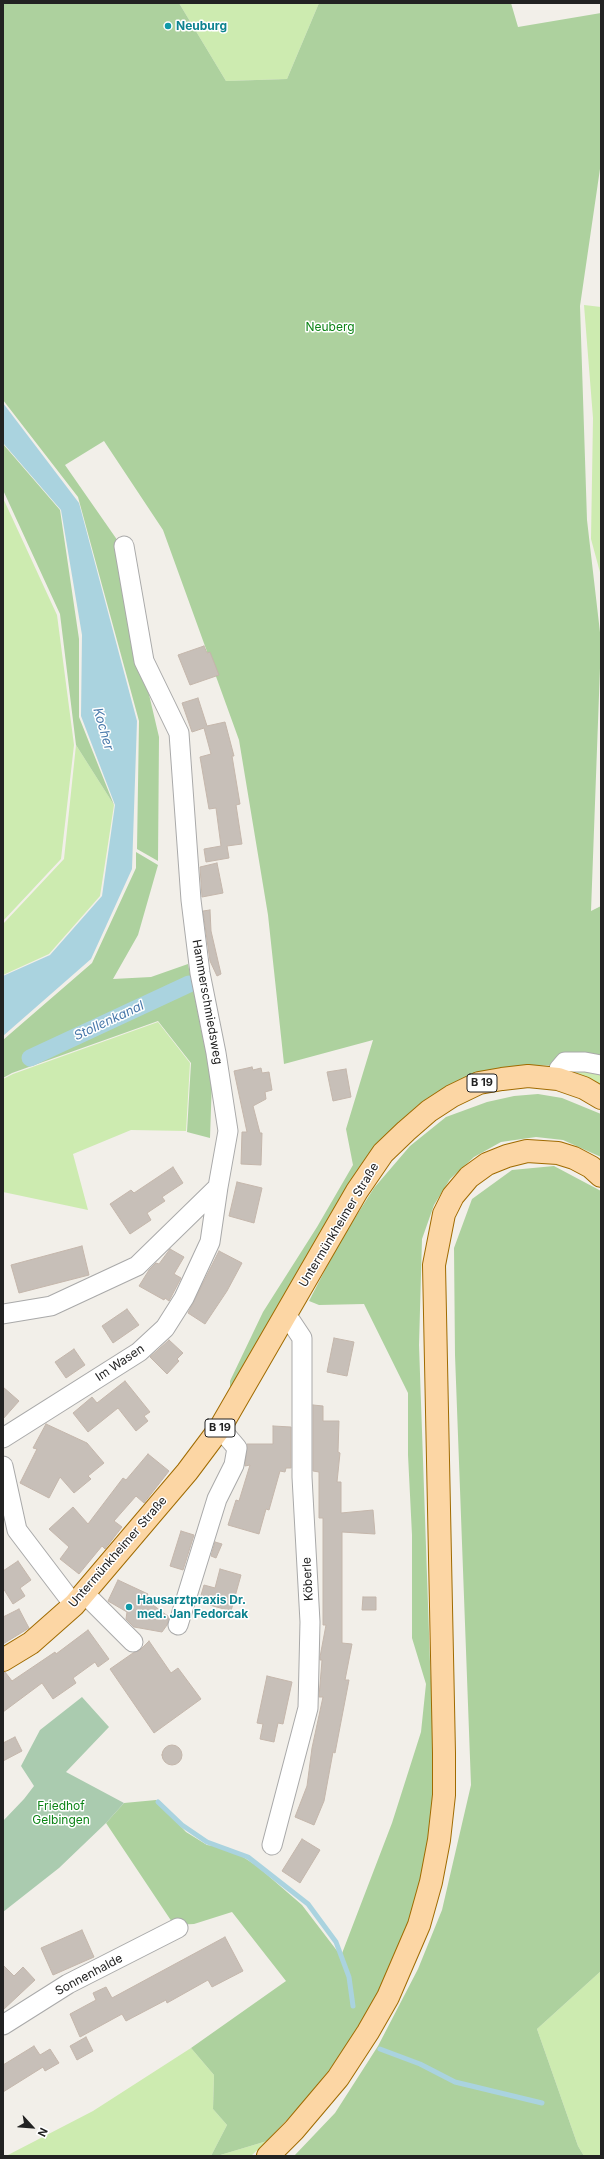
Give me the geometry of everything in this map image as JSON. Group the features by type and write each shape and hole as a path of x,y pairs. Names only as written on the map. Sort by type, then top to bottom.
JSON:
{"main road":[{"name":"Untermünkheimer Straße","path":"3,1660 31,1643 79,1599 187,1472 220,1428 357,1191 383,1153 418,1120 452,1096 479,1083 502,1078 528,1076 558,1079 584,1088 601,1098"},
{"path":"268,2156 321,2100 368,2032 405,1960 419,1925 433,1875 444,1795 434,1264 444,1214 453,1196 469,1177 487,1164 506,1156 527,1151 558,1153 580,1161 601,1176"}],"street":[{"name":"Hammerschmiedsweg","path":"124,546 144,661 179,733 192,900 200,973 216,1053 228,1131 218,1186"},
{"path":"558,1079 559,1069 565,1062 585,1062 601,1065"},
{"path":"3,1314 51,1306 138,1266 218,1186"},
{"name":"Im Wasen","path":"3,1438 139,1352 165,1328 184,1298 210,1242 218,1186"},
{"name":"Köberle","path":"272,1844 308,1708 310,1622 302,1477 302,1338 286,1314"},
{"path":"178,1625 217,1499 234,1465 237,1448 220,1428"},
{"path":"3,1466 17,1530 79,1599 133,1642"},
{"name":"Sonnenhalde","path":"3,2025 68,1984 178,1928"}],"green space":[{"name":"Neuberg","path":"3,3 179,3 226,81 287,79 319,3 511,3 518,27 601,13 601,162 580,306 587,520 601,641 591,911 601,906 601,1063 567,1066 523,1065 481,1074 445,1087 418,1105 396,1125 356,1174 230,1388 230,1381 263,1312 317,1227 353,1165 346,1129 373,1040 284,1064 268,915 239,740 163,530 104,441 65,465 120,544 136,639 159,737 158,861 137,849 139,721 78,497 3,400"},
{"path":"179,3 319,3 287,79 226,81"},
{"path":"584,305 601,307 601,576 591,539 593,418"},
{"path":"3,444 60,510 79,639 79,717 114,805 76,745 60,614 3,490"},
{"path":"3,498 57,615 74,745 61,859 3,921"},
{"path":"76,745 114,805 100,896 49,954 3,975 3,924 64,859"},
{"path":"136,852 158,865 138,935 113,979 151,977 188,964 212,1079 210,1138 187,1132 191,1063 158,1021 12,1073 3,1078 3,1040 92,963 136,868"},
{"path":"158,1022 190,1063 186,1131 131,1130 73,1154 88,1210 3,1192 3,1079 13,1074"},
{"path":"565,1071 588,1071 601,1075 601,1086"},
{"path":"538,1094 562,1098 601,1114 601,1157 563,1140 536,1137 501,1142 474,1157 450,1179 434,1205 422,1239 419,1345 430,1662 436,1779 431,1832 410,1923 382,1987 357,2029 330,2069 298,2108 267,2141 217,2156 211,2156 227,2125 213,2109 214,2075 191,2048 286,1981 232,1912 194,1924 174,1925 106,1823 124,1803 156,1800 186,1832 207,1845 229,1848 257,1866 302,1905 341,1956 392,1823 421,1732 426,1684 412,1638 412,1535 408,1455 408,1393 364,1304 319,1305 309,1301 339,1243 374,1188 410,1146 446,1117 487,1102 514,1096"},
{"path":"554,1166 601,1191 601,1971 537,2029 578,2146 584,2156 294,2156 335,2113 378,2046 418,1969 442,1910 471,1785 455,1355 454,1248 472,1199 512,1170"},
{"name":"Friedhof Gelbingen","path":"82,1697 109,1727 66,1772 124,1803 106,1823 59,1868 3,1912 3,1821 34,1786 21,1766 40,1730"},
{"path":"601,1971 601,2156 584,2156 578,2146 537,2029"},
{"path":"191,2048 214,2075 213,2109 227,2125 211,2156 6,2156 93,2111"},
{"path":"267,2141 251,2156 217,2156"}],"water":[{"name":"Kocher","path":"3,403 79,503 137,721 132,869 91,959 3,1036 3,976 50,955 102,896 115,805 81,716 82,635 61,510 3,443"}],"building":[{"path":"204,646 207,653 210,652 219,675 190,685 178,655"},
{"path":"198,698 207,726 225,722 234,756 232,756 240,804 236,805 242,844 227,846 229,858 206,862 204,849 221,846 216,808 209,809 200,757 211,754 204,728 192,732 182,703"},
{"path":"217,863 223,893 202,897 200,867"},
{"path":"210,910 211,931 221,974 217,976 210,961 203,911"},
{"path":"252,1067 253,1070 261,1068 262,1073 269,1072 272,1090 265,1092 266,1099 253,1106 260,1133 262,1133 261,1165 241,1164 242,1132 247,1132 234,1071"},
{"path":"346,1069 351,1097 333,1101 327,1072"},
{"path":"173,1167 183,1183 162,1197 165,1201 147,1213 151,1220 130,1234 110,1204 131,1190 134,1193"},
{"path":"237,1182 262,1188 254,1223 229,1216"},
{"path":"82,1246 89,1275 19,1293 11,1265"},
{"path":"170,1249 184,1257 174,1274 181,1278 169,1301 165,1298 164,1300 139,1286 149,1270 156,1263 159,1264"},
{"path":"219,1251 242,1263 227,1291 205,1324 188,1313"},
{"path":"127,1309 139,1325 113,1343 102,1326"},
{"path":"334,1338 354,1342 347,1376 327,1372"},
{"path":"169,1340 183,1353 177,1359 179,1361 167,1374 150,1357"},
{"path":"74,1349 85,1365 66,1378 55,1362"},
{"path":"125,1381 150,1412 144,1416 148,1421 136,1431 118,1408 88,1432 73,1413 92,1397 97,1403"},
{"path":"3,1387 19,1401 3,1419"},
{"path":"313,1405 323,1406 323,1421 339,1421 338,1452 340,1453 337,1482 341,1482 341,1513 373,1510 375,1534 342,1532 342,1643 352,1644 345,1680 349,1680 324,1801 314,1825 295,1817 307,1786 312,1748 323,1697 319,1697 322,1660 320,1660 320,1657 326,1625 323,1625 323,1518 319,1518 319,1472 313,1471"},
{"path":"46,1424 87,1443 104,1463 88,1476 91,1479 74,1493 60,1477 49,1498 20,1483 37,1449 33,1448"},
{"path":"273,1426 291,1427 291,1468 286,1468 285,1472 280,1471 269,1510 266,1509 259,1534 228,1525 236,1500 239,1501 250,1465 245,1466 247,1444 273,1444"},
{"path":"148,1454 169,1471 144,1503 136,1496 114,1521 122,1527 105,1549 102,1546 79,1574 60,1559 69,1547 49,1529 73,1507 88,1524 123,1478 126,1480"},
{"path":"181,1531 194,1535 183,1570 170,1566"},
{"path":"215,1542 222,1544 216,1558 211,1556"},
{"path":"18,1561 31,1580 20,1588 25,1596 13,1604 3,1588 3,1571"},
{"path":"220,1569 241,1575 231,1611 199,1602 204,1585 215,1588"},
{"path":"118,1580 148,1594 145,1599 169,1617 167,1625 162,1632 134,1627 126,1619 127,1612 108,1601"},
{"path":"363,1597 376,1597 376,1610 362,1610"},
{"path":"19,1609 29,1628 3,1644 3,1617"},
{"path":"88,1630 109,1659 98,1667 95,1662 73,1678 76,1683 53,1699 42,1683 3,1712 3,1672 5,1672 12,1681 55,1652 56,1654"},
{"path":"149,1641 171,1673 178,1668 201,1699 154,1733 110,1669 133,1653 140,1650"},
{"path":"267,1676 292,1682 283,1724 278,1723 274,1742 260,1739 263,1724 257,1723"},
{"path":"15,1737 22,1751 3,1761 3,1743"},
{"path":"172,1745 179,1748 182,1755 179,1762 172,1765 165,1762 162,1755 165,1748"},
{"path":"302,1839 320,1850 300,1883 282,1871"},
{"path":"82,1930 94,1957 53,1975 41,1948"},
{"path":"225,1937 243,1971 212,1987 208,1980 167,2003 166,2000 126,2021 122,2014 80,2037 70,2014 96,2000 93,1993 106,1987 112,1998"},
{"path":"3,1965 14,1976 23,1967 35,1980 3,2010"},
{"path":"86,2037 93,2051 77,2060 70,2046"},
{"path":"34,2046 40,2055 50,2049 59,2063 45,2071 43,2067 3,2092 3,2065"}],"waterway":[{"name":"Stollenkanal","path":"30,1058 189,984"},
{"path":"158,1802 182,1825 207,1842 248,1857 308,1904 336,1942 349,1977 353,2006"},
{"path":"380,2049 420,2064 455,2082 542,2103"}],"place":[{"name":"Neuburg","path":"168,26"},
{"name":"Hausarztpraxis Dr. med. Jan Fedorcak","path":"129,1607"}]}
